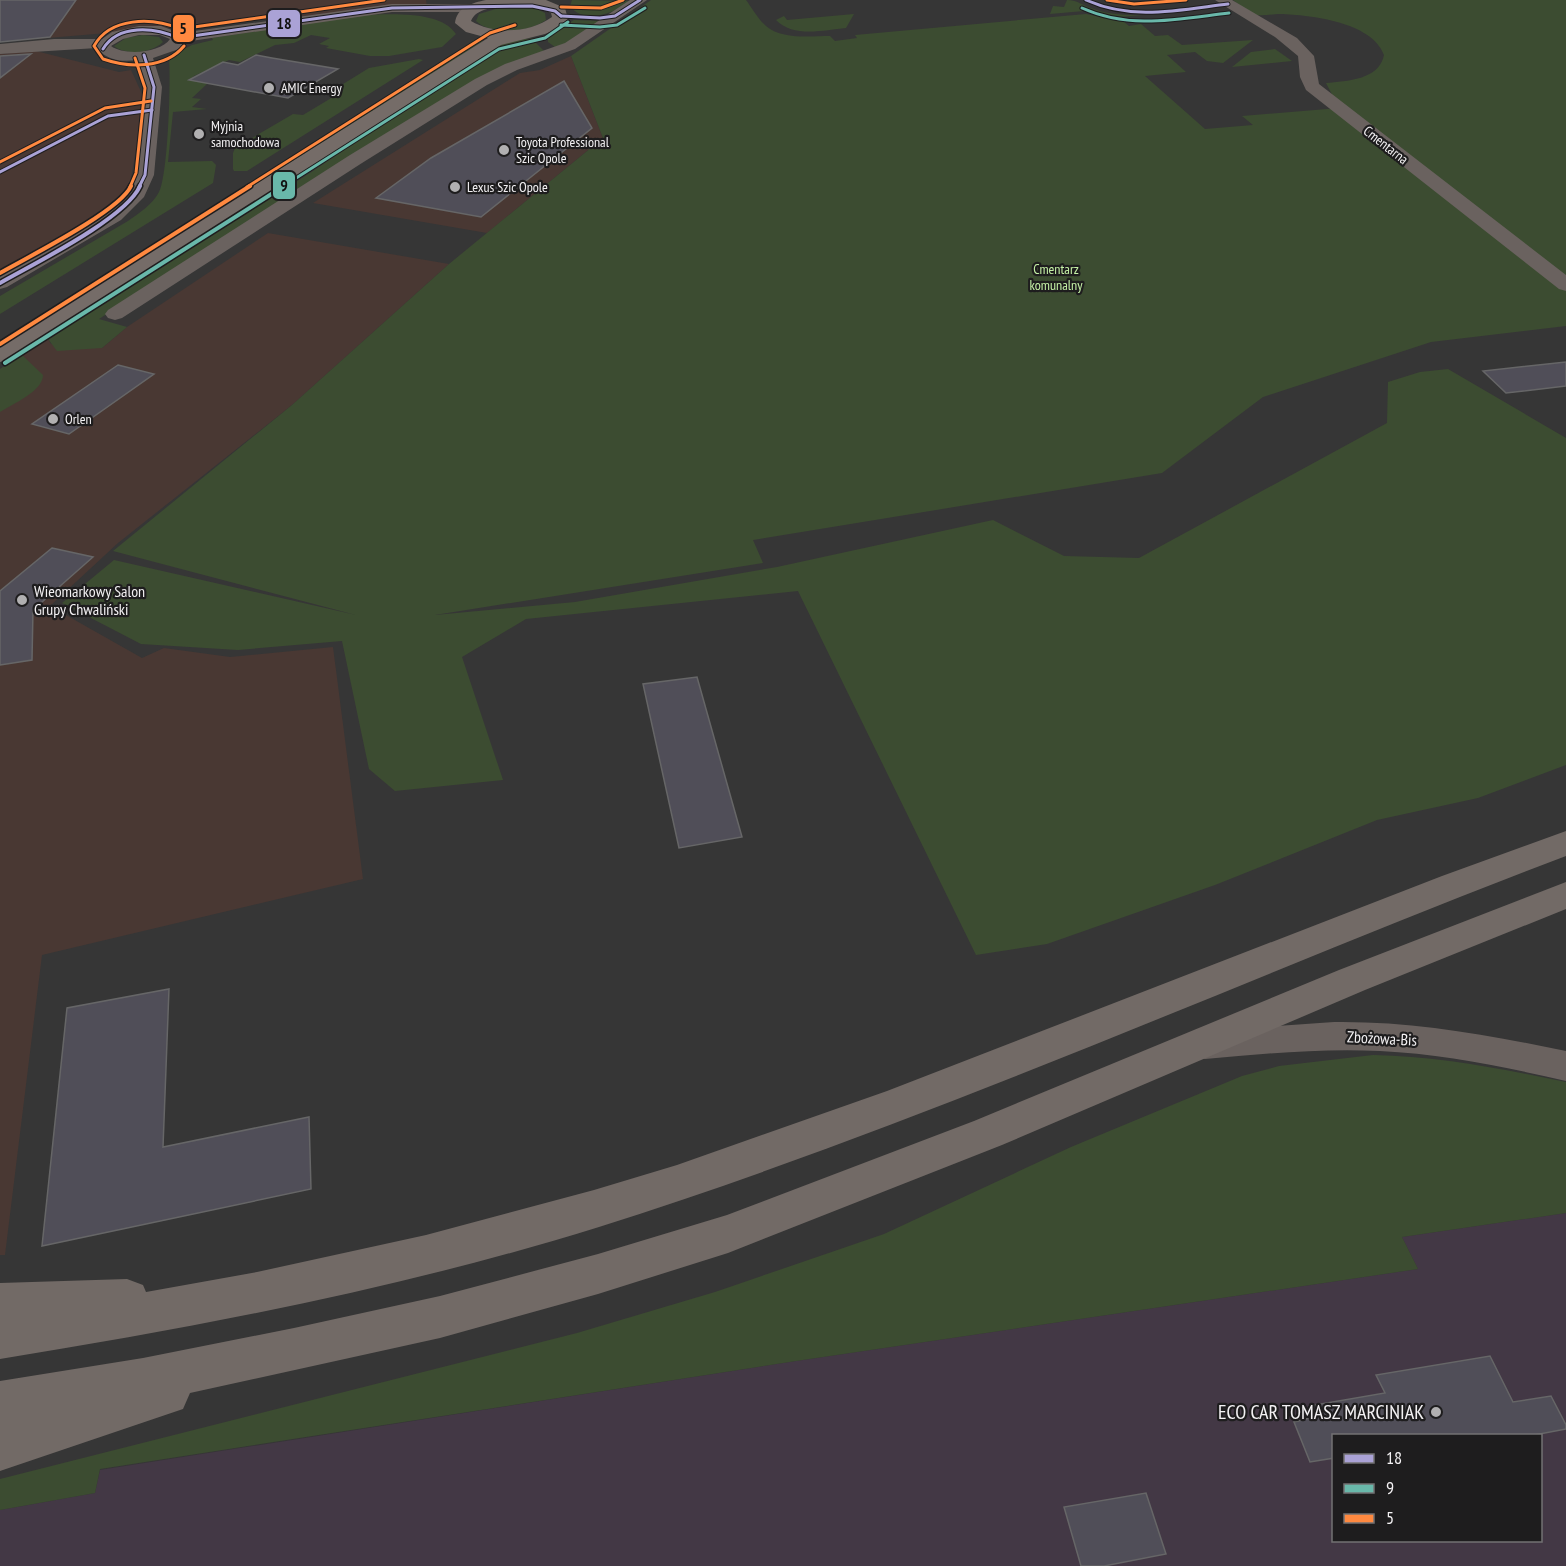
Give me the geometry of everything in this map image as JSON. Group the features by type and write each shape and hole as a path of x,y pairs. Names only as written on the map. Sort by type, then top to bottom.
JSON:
{"main road":[{"path":"0,329 469,39 466,14 477,8 497,3 521,1 560,8 557,22 542,30 495,41 0,355"},
{"path":"468,26 499,34 518,34"},
{"path":"0,1337 234,1296 489,1239 593,1210 763,1155 968,1079 1316,938 1566,843"},
{"path":"0,1404 143,1380 294,1350 440,1317 598,1274 728,1234 938,1153 1395,962 1566,895"},
{"path":"0,1304 234,1296"},
{"path":"0,1447 294,1350"}],"street":[{"path":"115,314 356,159 499,72 537,64 550,57 552,53 570,46 640,0"},
{"name":"Cmentarna","path":"1222,0 1270,27 1300,49 1307,59 1306,77 1312,87 1566,285"},
{"path":"0,49 54,44 105,43 116,36 140,31 168,32 178,38 375,10 477,8"},
{"path":"560,8 600,18 615,16"},
{"path":"375,10 434,13 468,26"},
{"path":"542,30 543,43 552,53"},
{"path":"105,43 103,49 112,54 144,55 174,46 178,38"},
{"path":"0,283 114,216 135,197 145,175 154,87 144,55"},
{"name":"Zbożowa-Bis","path":"1196,1046 1283,1037 1364,1036 1415,1039 1516,1055 1566,1066"}],"shaded area":[{"path":"0,0 426,0 427,6 0,42"},
{"path":"36,51 119,72 131,70 143,96 135,155 130,184 118,204 0,275 0,54"},
{"path":"571,56 603,138 487,233 313,203 520,73 540,70"},
{"path":"268,233 449,264 292,405 118,543 50,606 142,658 164,648 230,657 333,647 363,879 42,955 5,1255 0,1255 0,369 48,339 51,344 102,348 127,327"},
{"path":"1566,1213 1566,1566 0,1566 0,1510 95,1493 100,1470 796,1361 1418,1269 1402,1237"}],"green space":[{"path":"572,0 631,1 609,13 592,16 576,12 570,6"},
{"name":"Cmentarz komunalny","path":"651,0 746,0 760,20 773,30 797,36 830,36 835,41 857,38 855,35 1086,14 1123,21 1129,26 1141,24 1155,36 1168,35 1182,45 1253,40 1223,63 1207,61 1195,52 1167,55 1186,72 1145,76 1205,129 1253,125 1242,116 1339,108 1326,83 1361,78 1376,70 1384,55 1367,35 1339,22 1308,16 1255,15 1233,0 1566,0 1566,326 1431,342 1263,397 1162,473 753,540 763,563 435,615 575,602 777,567 993,520 1064,556 1139,558 1387,423 1388,382 1420,372 1448,369 1566,438 1566,765 1478,798 1377,820 1215,885 1047,944 976,955 798,591 526,619 462,657 503,780 395,791 369,769 342,641 238,650 141,644 62,603 114,560 356,615 113,551 292,405 449,264 603,138 571,56"},
{"path":"1067,0 1106,12 1143,15 1119,17 1084,11 1050,14 1053,6 1064,7"},
{"path":"506,6 535,8 545,13 546,20 521,30 511,31 491,29 476,21 479,14"},
{"path":"400,14 427,17 449,26 456,34 442,47 389,56 370,56 326,48 329,46 319,44 330,38 311,35 294,43 275,45 240,62 229,60 194,76 190,80 208,83 192,98 201,99 192,107 207,109 173,112 168,162 212,161 216,165 213,183 0,314 0,296 128,221 156,197 162,182 167,148 169,57 192,45 213,40 212,38 363,15"},
{"path":"854,14 846,28 809,32 791,29 776,20 784,16 787,20"},
{"path":"574,20 601,21 567,43 555,47 548,42 548,36"},
{"path":"143,35 159,37 163,42 152,49 139,52 125,51 114,46 126,38"},
{"path":"535,38 536,43 544,51 321,174 99,319 127,327 102,348 57,351 48,339 313,171 497,46 515,40"},
{"path":"474,40 483,41 394,101 0,348 0,344 225,199 382,102"},
{"path":"1275,49 1292,61 1232,67 1251,52"},
{"path":"423,60 247,171 234,171 235,148 293,114 303,115 343,91 335,89 369,68"},
{"path":"22,355 43,375 42,381 33,392 0,412 0,369"},
{"path":"1373,1055 1446,1061 1566,1082 1566,1213 1402,1237 1418,1269 796,1361 100,1469 95,1493 0,1510 0,1479 577,1333 715,1292 884,1234 1071,1147 1242,1076 1279,1066"}],"building":[{"path":"0,0 76,0 50,37 0,42"},
{"path":"31,54 0,78 0,56"},
{"path":"256,55 338,69 288,98 189,80 223,62 238,65"},
{"path":"564,81 592,128 481,217 376,198 431,158"},
{"path":"1566,362 1566,386 1506,393 1483,371"},
{"path":"118,365 154,374 69,434 32,424"},
{"name":"Wieomarkowy Salon Grupy Chwaliński","path":"52,548 93,557 33,610 32,660 0,665 0,591"},
{"path":"697,677 742,837 679,848 643,684"},
{"path":"169,989 163,1147 309,1117 311,1189 42,1246 67,1008"},
{"name":"ECO CAR TOMASZ MARCINIAK","path":"1490,1356 1513,1402 1551,1396 1566,1429 1540,1434 1332,1434 1332,1458 1310,1462 1294,1422 1314,1417 1309,1406 1385,1393 1376,1375"},
{"path":"1146,1493 1166,1554 1104,1566 1081,1566 1064,1507"}],"transit line":[{"name":"5","path":"184,46 169,59 134,65 103,59 94,46 99,37 108,30 132,22 159,22 180,29 384,0"},
{"name":"5","path":"561,7 601,8 623,0"},
{"name":"18","path":"561,16 600,18 615,16 640,0"},
{"name":"18","path":"1086,0 1102,7 1137,13 1156,13 1228,4"},
{"name":"5","path":"1107,0 1134,4 1186,0"},
{"name":"18","path":"103,49 108,41 116,36 137,30 160,32 178,38 392,8 532,6 555,11 561,16"},
{"name":"9","path":"561,25 600,27 617,25 645,8"},
{"name":"9","path":"1082,8 1099,16 1135,22 1154,22 1229,13"},
{"name":"9","path":"5,363 499,49 545,38 568,22"},
{"name":"5","path":"0,344 490,33 515,25"},
{"name":"18","path":"0,283 114,216 135,197 145,175 154,87 144,55"},
{"name":"5","path":"0,273 109,209 128,192 136,173 145,88 135,58"},
{"name":"5","path":"0,162 105,108 151,101"},
{"name":"18","path":"0,172 108,116 152,110"}],"place":[{"name":"AMIC Energy","path":"269,88"},
{"name":"Myjnia samochodowa","path":"199,134"},
{"name":"Toyota Professional Szic Opole","path":"504,150"},
{"name":"Lexus Szic Opole","path":"455,187"},
{"name":"Orlen","path":"53,419"},
{"name":"Wieomarkowy Salon Grupy Chwaliński","path":"22,600"},
{"name":"ECO CAR TOMASZ MARCINIAK","path":"1436,1412"}]}
